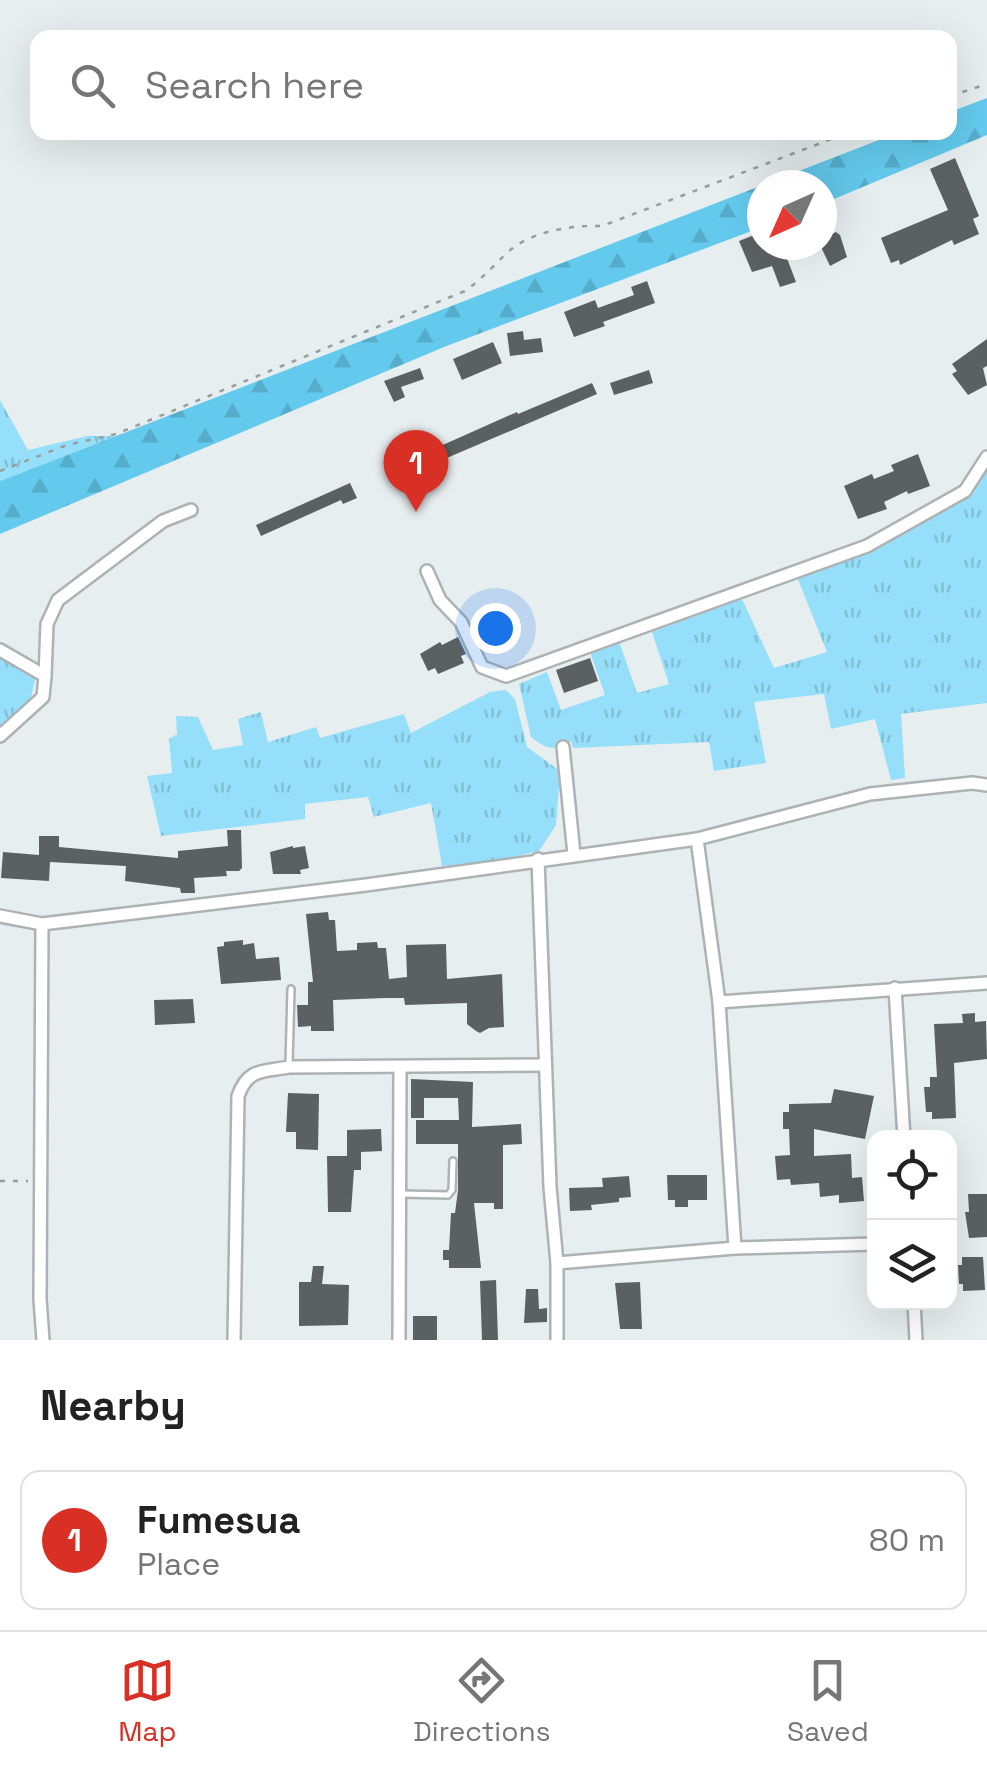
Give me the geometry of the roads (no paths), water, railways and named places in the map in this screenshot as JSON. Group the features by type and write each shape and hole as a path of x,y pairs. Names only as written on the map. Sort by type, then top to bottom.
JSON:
{"street":[{"path":"427,571 440,600 461,622 482,667 506,676 867,546 965,491 987,457"},
{"path":"0,736 43,697 47,624 58,600 164,521 191,510"},
{"path":"0,650 45,676"},
{"path":"563,747 574,854"},
{"path":"0,916 42,924 366,885 697,839 870,794 972,782 987,785"},
{"path":"697,839 719,1002 735,1248"},
{"path":"538,859 550,1187 558,1263 557,1340"},
{"path":"42,924 43,1340"},
{"path":"719,1002 987,983"},
{"path":"895,988 904,1130"},
{"path":"234,1340 238,1096 244,1080 255,1073 289,1067 544,1065"},
{"path":"398,1340 400,1068"},
{"path":"558,1263 735,1248 867,1244"},
{"path":"914,1310 916,1340"}],"lane":[{"path":"289,1067 291,990"},
{"path":"398,1194 448,1195 452,1190 453,1161"}],"place":[{"name":"Fumesua","path":"416,512"}]}
